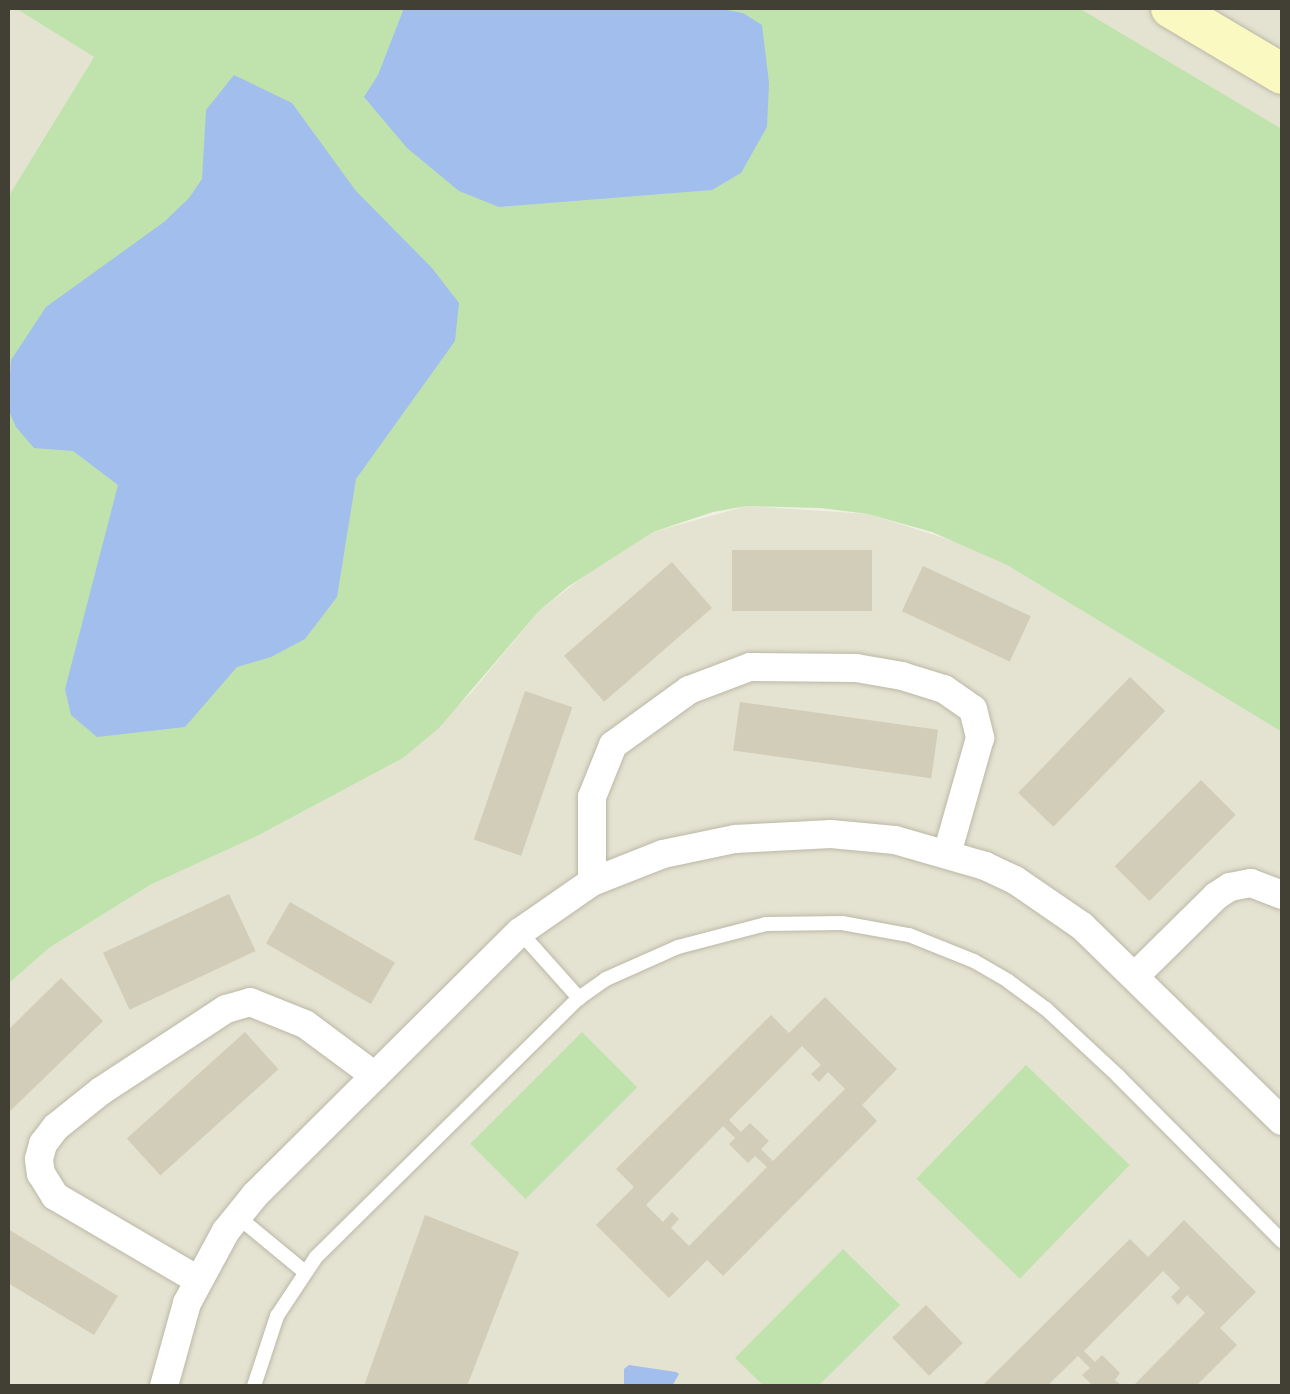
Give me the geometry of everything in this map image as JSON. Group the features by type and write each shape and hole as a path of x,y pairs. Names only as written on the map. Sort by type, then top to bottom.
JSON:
{"street":[{"path":"1171,8 1282,74"},
{"path":"592,882 592,797 613,745 689,690 750,668 856,668 944,689 972,709 980,738 947,854"},
{"path":"164,1386 173,1345 198,1280 236,1216 520,932 592,882 663,854 735,839 862,836 947,854 1015,880 1051,902 1134,976 1282,1121"},
{"path":"1134,976 1230,888 1252,884 1282,894"},
{"path":"198,1280 55,1196 41,1174 39,1159 43,1144 56,1127 101,1091 226,1008 250,1002 305,1024 375,1076"}],"lane":[{"path":"254,1386 277,1316 305,1272 579,998 606,979 678,947 766,924 842,923 942,946 997,974 1046,1008 1282,1240"},
{"path":"520,932 579,998"},
{"path":"236,1216 305,1272"}],"shaded area":[{"path":"8,8 15,8 94,57 8,197"},
{"path":"1079,8 1282,8 1282,129"},
{"path":"747,506 868,514 966,545 1007,565 1282,732 1282,1386 8,1386 8,984 49,948 150,885 259,835 403,758 471,693 539,611 600,564 653,532"}],"green space":[{"path":"15,8 1079,8 1282,129 1282,732 1007,565 932,532 868,514 821,508 747,506 713,512 653,532 569,586 539,611 439,728 403,758 259,835 150,885 49,948 8,984 8,197 94,57"},
{"path":"582,1032 637,1087 525,1199 470,1144"},
{"path":"1026,1065 1130,1165 1020,1279 916,1179"},
{"path":"843,1249 900,1305 818,1386 764,1386 735,1358"}],"water":[{"path":"404,8 716,8 743,13 762,25 769,83 767,127 741,173 712,190 499,207 459,191 407,148 364,97 378,75"},
{"path":"234,75 292,103 356,191 432,268 459,303 455,341 356,479 337,597 305,639 271,657 237,667 185,727 97,737 71,715 65,689 118,485 73,451 34,448 16,427 8,409 11,360 46,307 164,222 189,198 202,179 206,110"},
{"path":"629,1365 679,1374 672,1386 624,1386 624,1369"}],"building":[{"path":"732,550 872,550 872,611 732,611"},
{"path":"672,562 712,608 604,702 564,656"},
{"path":"923,566 1031,616 1010,662 902,611"},
{"path":"1130,677 1165,711 1053,827 1018,793"},
{"path":"525,691 572,707 521,856 474,839"},
{"path":"740,702 938,730 931,778 733,751"},
{"path":"1201,780 1236,815 1149,901 1115,866"},
{"path":"229,894 256,951 130,1010 103,953"},
{"path":"290,902 395,962 371,1004 266,944"},
{"path":"61,978 103,1021 8,1113 8,1030"},
{"path":"825,997 897,1069 862,1105 877,1121 723,1276 707,1260 669,1298 596,1225 634,1187 616,1169 771,1015 789,1033","holes":["802,1046 821,1065 811,1074 819,1082 828,1072 845,1089 773,1161 761,1149 769,1141 750,1123 741,1132 729,1120","723,1126 735,1138 729,1144 748,1163 755,1156 767,1167 689,1246 671,1228 679,1219 672,1212 663,1222 646,1205"]},
{"path":"245,1032 278,1069 160,1176 127,1138"},
{"path":"425,1215 519,1252 467,1386 364,1386"},
{"path":"1184,1220 1256,1292 1220,1328 1237,1345 1196,1386 1133,1386 1205,1313 1187,1295 1178,1305 1171,1297 1180,1288 1163,1271 1084,1351 1095,1362 1102,1355 1120,1373 1115,1380 1122,1386 1093,1386 1082,1375 1090,1368 1078,1356 1047,1386 982,1386 1130,1239 1148,1257"},
{"path":"8,1229 118,1296 94,1335 8,1283"},
{"path":"926,1305 963,1343 929,1376 892,1338"}]}
